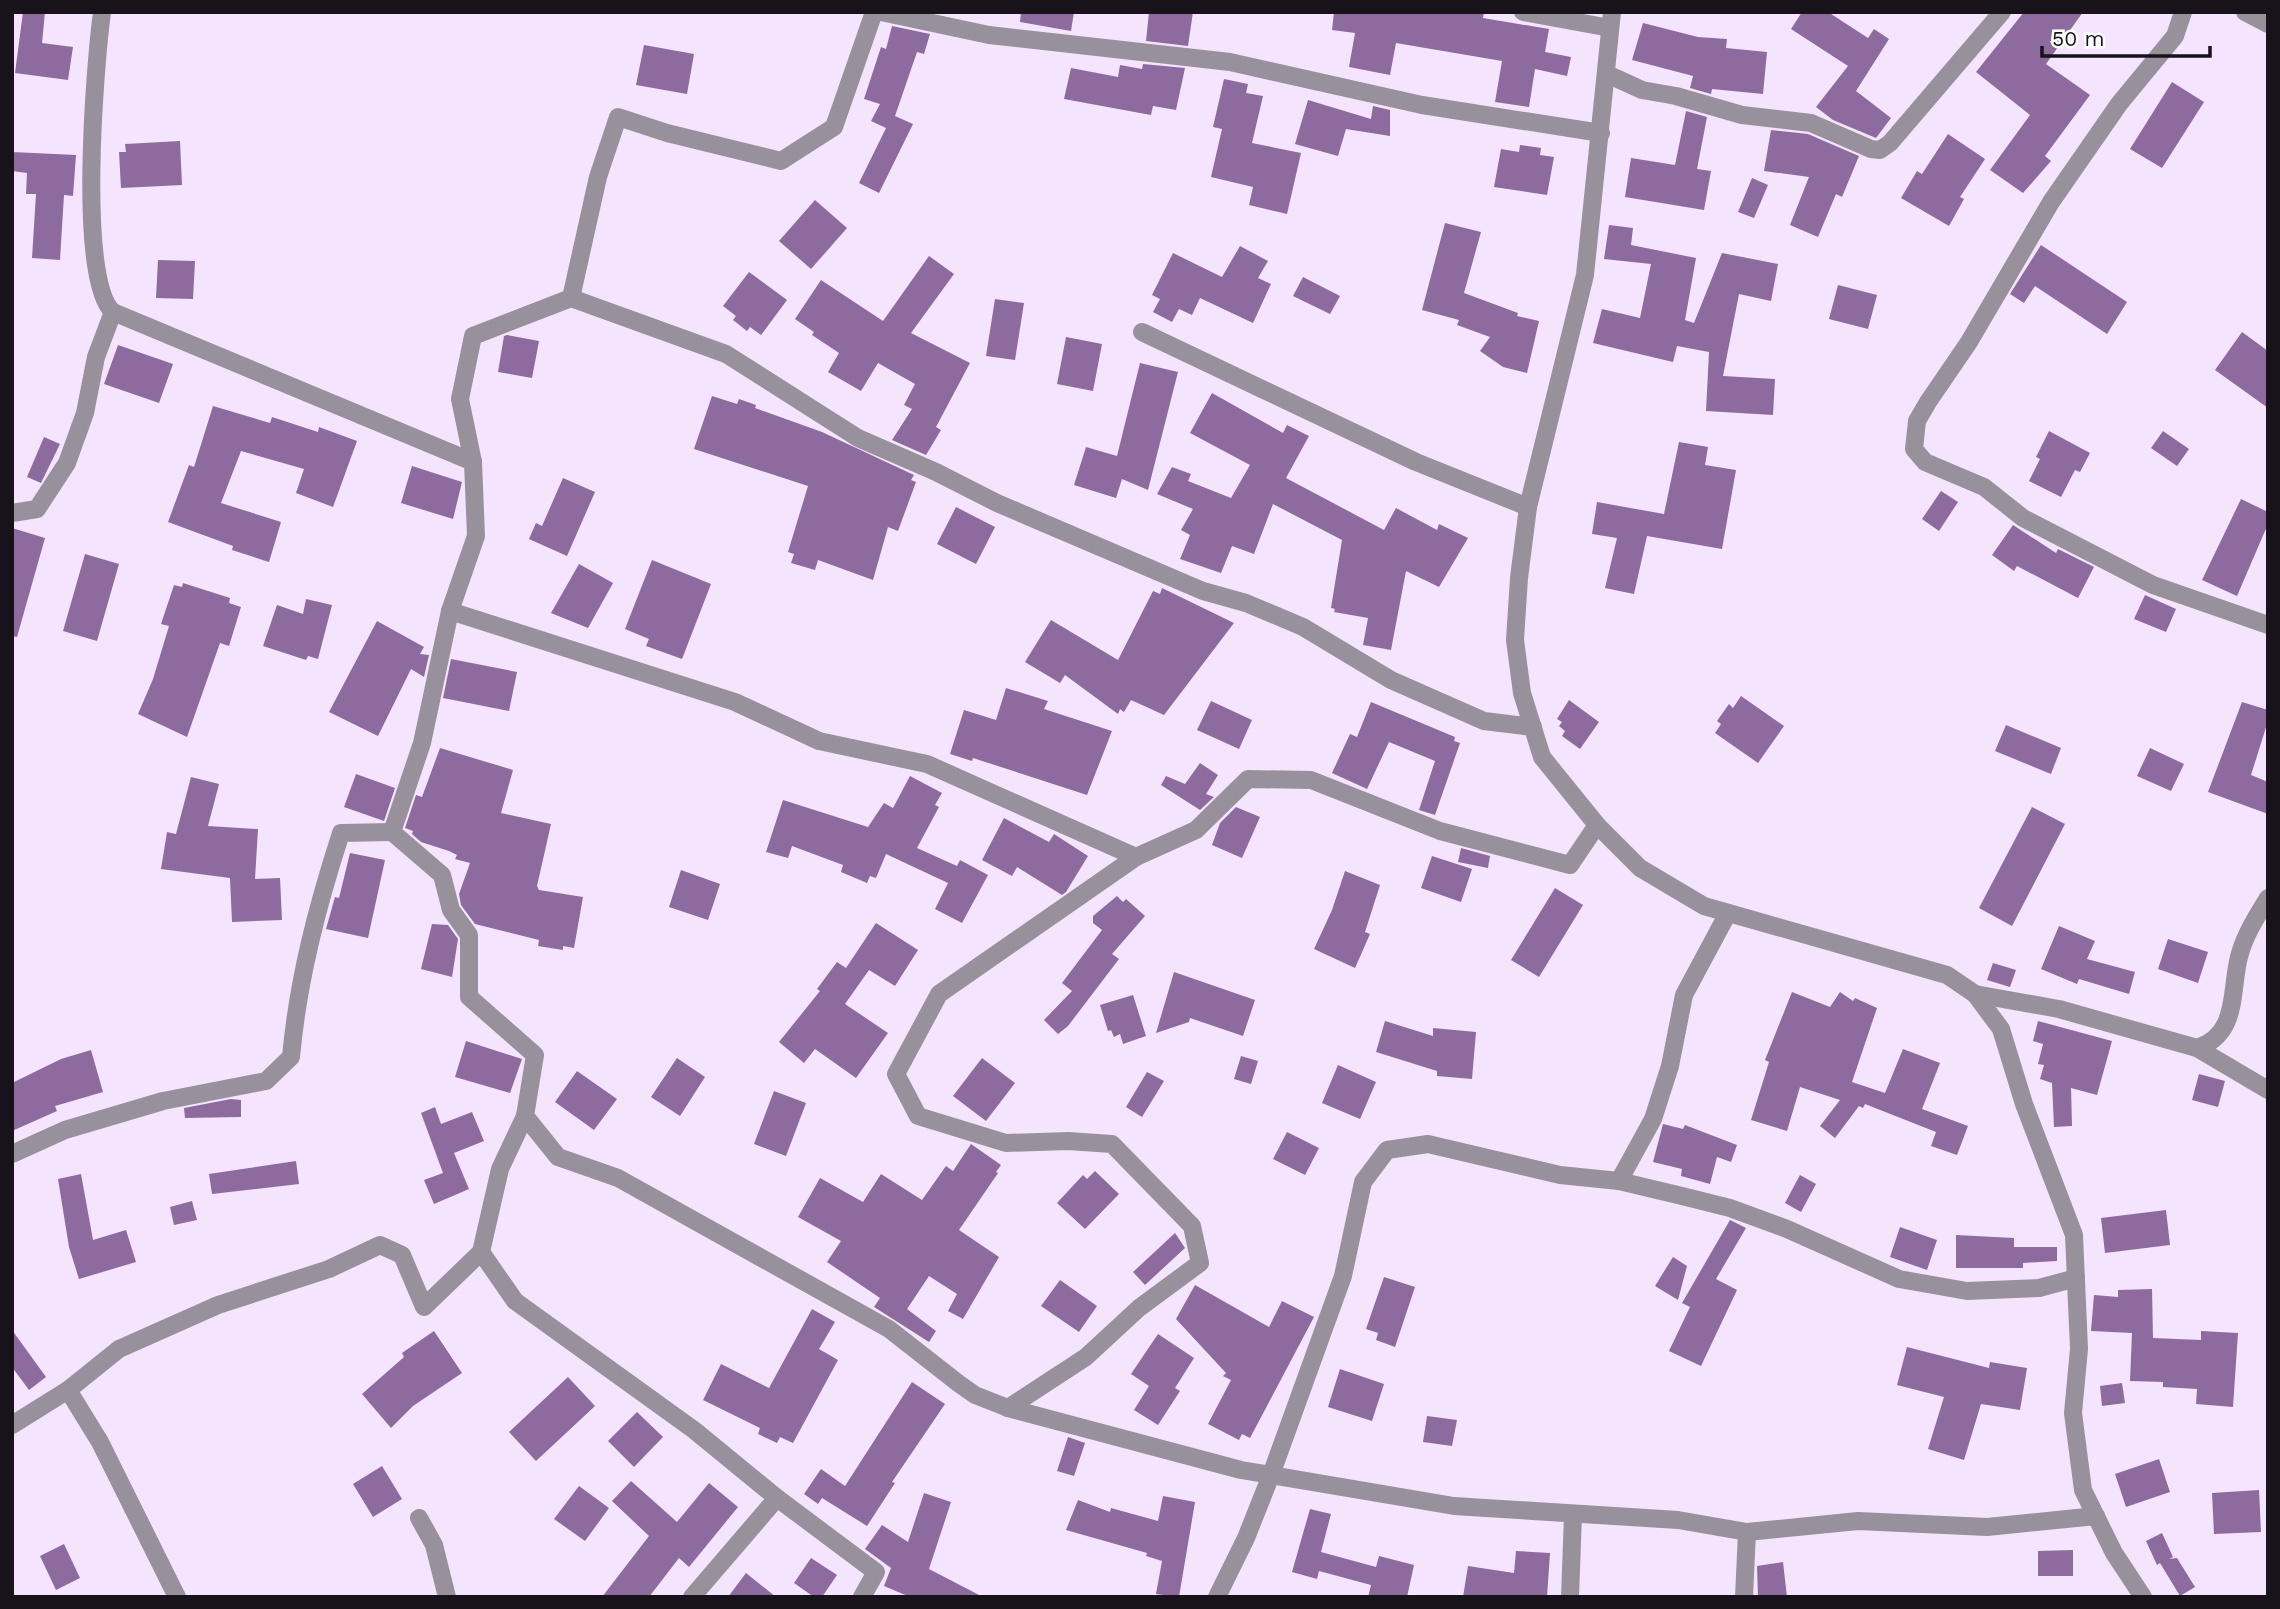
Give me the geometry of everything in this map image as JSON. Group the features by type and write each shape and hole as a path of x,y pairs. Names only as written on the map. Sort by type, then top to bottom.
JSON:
{"street":[{"path":"102,12 96,57 92,244 101,298 113,312 473,462"},
{"path":"571,298 598,177 618,117 667,134 781,161 834,127 874,12"},
{"path":"881,12 989,35 1230,62 1422,105 1601,133"},
{"path":"1523,12 1611,20 1585,275 1528,507 1515,640 1522,694 1542,757 1597,825 1640,868 1704,906 1947,975 1975,994 2001,1029 2024,1104 2074,1235 2079,1349 2073,1413 2083,1490 2114,1553 2143,1597"},
{"path":"1607,74 1642,90 1676,96 1742,115 1811,123 1871,149 1880,150 1890,142 2002,12"},
{"path":"2183,12 2175,36 2119,104 2051,202 1969,342 1917,421 1914,449 1925,462 1984,487 2023,518 2153,584 2268,625"},
{"path":"2249,14 2268,24"},
{"path":"392,832 422,743 450,611 476,536 473,462 460,399 473,336 571,298 726,354 858,438 936,472 997,503 1203,590 1246,603 1303,627 1391,680 1483,721 1533,727"},
{"path":"12,513 37,509 67,463 85,413 96,357 113,312"},
{"path":"1142,332 1416,462 1528,507"},
{"path":"450,611 735,702 819,741 927,764 1136,857"},
{"path":"1008,1408 1086,1357 1139,1308 1200,1263 1192,1226 1112,1144 1068,1140 1006,1143 918,1116 897,1074 939,994 1136,857 1196,830 1248,779 1311,780 1440,831 1570,864 1597,825"},
{"path":"12,1154 65,1130 163,1101 266,1081 291,1057 296,1007 317,906 341,833 392,832 442,875 452,910 469,935 469,997 535,1055 525,1116 500,1169 481,1252 424,1307 402,1255 380,1245 329,1269 218,1305 119,1349 68,1390 12,1425"},
{"path":"2197,1048 2222,1033 2230,1020 2239,955 2268,898"},
{"path":"1619,1181 1653,1119 1670,1066 1684,995 1728,913"},
{"path":"1975,994 2059,1009 2197,1048 2268,1090"},
{"path":"525,1116 558,1157 618,1178 889,1329 975,1395 1008,1408 1241,1470 1454,1506 1678,1520 1746,1532 1858,1521 1987,1527 2096,1516"},
{"path":"1217,1597 1246,1538 1271,1475 1343,1276 1363,1182 1387,1150 1428,1144 1560,1174 1619,1181 1730,1208 1787,1229 1899,1279 1967,1291 2039,1288 2076,1278"},
{"path":"481,1252 515,1301 694,1430 777,1498 876,1572 862,1597"},
{"path":"68,1390 100,1442 177,1597"},
{"path":"692,1597 777,1498"},
{"path":"1570,1597 1573,1515"},
{"path":"419,1518 434,1545 447,1597"},
{"path":"1744,1597 1746,1532"}],"building":[{"path":"23,12 45,12 42,43 73,47 68,80 15,73"},
{"path":"1021,12 1074,12 1071,31 1020,22"},
{"path":"1149,12 1193,12 1188,46 1146,41"},
{"path":"1334,12 1484,12 1483,18 1549,29 1545,52 1571,57 1567,76 1535,69 1529,107 1495,102 1502,61 1396,43 1390,75 1349,67 1355,33 1332,30"},
{"path":"1802,12 1828,12 1868,38 1874,29 1889,39 1856,91 1891,118 1876,138 1833,120 1816,107 1848,66 1791,29"},
{"path":"2024,12 2083,12 2046,64 2090,95 2045,156 2051,161 2023,193 1990,170 2030,115 1976,72"},
{"path":"1643,23 1698,37 1727,39 1726,48 1767,52 1763,94 1712,89 1711,94 1690,88 1693,76 1632,60"},
{"path":"892,26 930,34 924,54 917,52 895,116 913,124 879,193 859,183 886,128 871,121 880,104 864,99 881,47 886,49"},
{"path":"644,45 694,54 687,94 636,85"},
{"path":"1143,64 1185,68 1176,110 1153,106 1151,115 1064,99 1071,68 1118,77 1120,65 1142,69"},
{"path":"1224,79 1248,84 1246,93 1263,96 1252,143 1301,153 1287,214 1249,205 1253,187 1211,177 1222,129 1213,127"},
{"path":"2172,82 2204,102 2162,168 2130,149"},
{"path":"1308,100 1371,119 1373,106 1390,110 1390,136 1346,129 1338,156 1295,144"},
{"path":"1686,111 1707,117 1697,169 1711,171 1704,210 1625,197 1631,158 1675,165"},
{"path":"1771,130 1808,134 1859,156 1842,197 1836,194 1818,237 1790,225 1809,177 1764,171"},
{"path":"1948,134 1985,159 1960,197 1964,199 1949,226 1901,198 1917,171 1922,174"},
{"path":"180,141 182,185 121,188 119,152 126,152 125,144"},
{"path":"1520,145 1541,148 1540,155 1554,157 1547,195 1494,187 1501,149 1519,152"},
{"path":"12,152 76,155 73,196 64,195 60,260 32,258 36,194 26,194 27,173 12,171"},
{"path":"1752,178 1768,185 1754,218 1738,212"},
{"path":"815,200 847,228 811,269 779,241"},
{"path":"1445,223 1481,232 1464,293 1518,313 1517,316 1539,321 1527,373 1503,367 1480,351 1490,337 1457,325 1459,320 1422,310"},
{"path":"1609,225 1633,228 1631,245 1696,258 1685,320 1694,323 1722,253 1778,264 1771,301 1739,294 1723,376 1775,379 1773,415 1706,411 1709,352 1677,346 1673,362 1593,343 1602,309 1640,318 1651,264 1604,259"},
{"path":"2041,245 2127,302 2107,334 2035,286 2024,303 2010,294"},
{"path":"1240,246 1268,261 1258,278 1271,284 1253,323 1200,298 1192,315 1179,309 1172,322 1153,312 1160,299 1152,295 1173,253 1222,277"},
{"path":"929,256 954,274 911,333 970,363 936,427 941,430 926,455 892,440 912,409 904,405 915,384 878,363 861,391 828,372 839,353 812,335 814,332 795,319 821,280 883,321"},
{"path":"158,260 195,261 193,299 156,298"},
{"path":"749,272 787,300 761,335 750,327 747,331 733,320 736,316 723,306"},
{"path":"1303,277 1340,296 1330,314 1293,296"},
{"path":"1838,285 1877,295 1868,329 1829,319"},
{"path":"995,299 1024,303 1015,360 986,356"},
{"path":"2242,332 2268,351 2268,408 2215,370"},
{"path":"504,336 539,341 532,378 498,372"},
{"path":"1066,337 1102,344 1093,391 1057,384"},
{"path":"118,345 173,364 159,403 104,384"},
{"path":"1140,363 1178,372 1148,490 1122,479 1116,498 1074,485 1086,447 1117,456"},
{"path":"1212,393 1283,433 1287,425 1309,436 1286,478 1384,530 1396,508 1437,530 1439,524 1468,538 1439,587 1406,571 1391,650 1363,645 1368,618 1334,612 1335,609 1331,608 1342,540 1273,504 1254,554 1232,546 1221,573 1180,559 1190,535 1181,530 1193,509 1157,494 1172,467 1191,474 1188,481 1231,498 1250,465 1190,433"},
{"path":"712,396 737,404 739,399 756,405 755,408 822,432 914,475 911,480 916,482 898,531 888,527 873,580 818,560 815,570 791,563 794,554 788,552 808,486 694,449"},
{"path":"213,406 270,423 272,417 318,432 319,427 357,441 333,507 296,493 304,469 241,451 221,503 281,522 269,562 232,550 233,546 168,522 189,465 194,467"},
{"path":"2049,431 2090,453 2080,472 2075,470 2061,497 2029,481 2040,459 2036,457"},
{"path":"2163,431 2189,449 2177,466 2151,448"},
{"path":"44,437 60,444 41,483 27,477"},
{"path":"1679,442 1708,447 1705,465 1736,470 1722,549 1647,536 1634,594 1605,588 1617,538 1592,534 1597,502 1664,514"},
{"path":"412,466 462,482 453,519 401,503"},
{"path":"563,478 595,492 567,556 529,539 536,523 542,526"},
{"path":"1941,491 1958,502 1939,531 1922,519"},
{"path":"2241,499 2268,512 2268,524 2237,596 2202,580"},
{"path":"956,507 995,527 976,564 937,544"},
{"path":"2013,525 2056,553 2058,549 2094,567 2078,598 2017,566 2014,571 1992,555"},
{"path":"12,528 45,538 17,637 12,636"},
{"path":"85,554 119,564 97,641 63,631"},
{"path":"652,560 711,584 682,659 646,646 649,639 625,629"},
{"path":"579,564 613,583 588,628 551,613"},
{"path":"183,583 230,598 229,603 241,607 229,646 220,643 187,737 138,714 153,679 169,626 161,624 174,585 182,587"},
{"path":"1162,588 1234,623 1164,715 1131,700 1124,712 1120,709 1118,714 1065,675 1060,683 1025,662 1051,620 1118,660 1153,591 1160,594"},
{"path":"2145,595 2176,609 2166,632 2134,619"},
{"path":"306,599 332,605 318,659 308,656 306,660 263,646 277,605 303,614"},
{"path":"377,621 424,647 420,654 429,655 424,677 411,669 378,736 329,712"},
{"path":"451,659 517,672 509,711 443,698"},
{"path":"1006,688 1048,701 1044,709 1112,731 1087,795 973,758 972,761 950,754 964,710 996,720"},
{"path":"1741,696 1784,726 1758,763 1715,733 1721,724 1717,721 1729,704 1733,708"},
{"path":"1569,700 1599,722 1580,749 1562,736 1565,731 1559,726 1562,722 1557,719"},
{"path":"1211,701 1252,720 1239,749 1197,730"},
{"path":"1371,702 1455,737 1454,741 1460,743 1435,815 1419,810 1435,761 1389,742 1367,789 1332,773 1350,734 1357,737"},
{"path":"2242,702 2268,710 2268,721 2251,775 2268,782 2268,814 2208,792"},
{"path":"2006,725 2061,748 2051,774 1995,751"},
{"path":"440,748 513,770 501,813 551,824 537,886 539,890 583,897 574,948 563,946 563,950 538,946 539,940 475,924 461,905 459,894 470,863 455,859 457,855 449,851 421,842 412,834 413,831 405,828 416,795 422,797"},
{"path":"2150,748 2184,764 2171,791 2137,776"},
{"path":"1200,763 1218,775 1206,794 1214,797 1200,810 1161,785 1166,776 1185,784"},
{"path":"356,774 395,788 384,821 344,807"},
{"path":"910,776 942,793 935,805 939,807 917,848 957,866 960,860 988,875 962,923 935,909 948,883 886,854 876,878 870,876 867,883 841,872 843,865 792,846 788,858 766,852 783,800 868,827 884,803 893,808"},
{"path":"191,777 219,784 208,826 258,829 255,879 280,878 282,920 232,922 230,878 161,869 167,832 176,834"},
{"path":"1236,807 1260,817 1242,858 1212,845 1220,823"},
{"path":"2032,807 2065,824 2012,926 1979,908"},
{"path":"1004,818 1049,842 1054,834 1088,856 1066,892 1062,895 1017,867 1012,876 982,860"},
{"path":"1461,848 1490,856 1488,868 1458,862"},
{"path":"350,853 385,860 368,938 326,929 335,897 339,898"},
{"path":"1432,856 1472,869 1461,902 1421,888"},
{"path":"681,870 720,884 708,920 669,907"},
{"path":"1345,871 1380,885 1365,932 1370,934 1355,968 1314,949 1332,910"},
{"path":"1555,888 1583,905 1539,977 1511,960"},
{"path":"1117,896 1123,902 1126,899 1145,916 1112,954 1119,959 1068,1026 1058,1034 1044,1020 1072,991 1062,983 1102,930 1093,923 1093,916"},
{"path":"876,923 918,950 895,986 869,970 845,1004 888,1033 856,1078 815,1049 804,1063 779,1042 820,991 817,989 837,962 846,968"},
{"path":"432,924 448,925 458,939 452,977 421,969"},
{"path":"2059,926 2095,941 2087,959 2135,972 2129,994 2079,979 2077,984 2041,969"},
{"path":"2168,939 2208,952 2198,983 2158,969"},
{"path":"1993,963 2016,970 2010,987 1987,980"},
{"path":"1174,972 1255,1000 1243,1036 1190,1018 1189,1022 1156,1033"},
{"path":"1792,992 1830,1007 1840,992 1853,1001 1855,998 1877,1008 1852,1082 1885,1093 1903,1049 1940,1063 1922,1109 1968,1126 1957,1155 1931,1146 1936,1132 1865,1104 1863,1108 1859,1106 1835,1138 1820,1126 1840,1100 1800,1087 1787,1131 1751,1120 1769,1062 1765,1060"},
{"path":"1133,995 1146,1036 1123,1044 1120,1034 1114,1037 1111,1030 1108,1031 1100,1005"},
{"path":"1385,1021 1433,1036 1433,1028 1476,1032 1472,1079 1437,1076 1437,1071 1376,1052"},
{"path":"2038,1021 2112,1041 2097,1095 2071,1088 2072,1126 2054,1127 2052,1083 2040,1079 2044,1065 2038,1064 2043,1044 2033,1041"},
{"path":"466,1041 522,1059 510,1093 455,1077"},
{"path":"91,1050 103,1092 55,1106 57,1111 12,1131 12,1083 61,1059"},
{"path":"1241,1056 1258,1061 1251,1084 1234,1079"},
{"path":"677,1058 705,1077 680,1116 651,1097"},
{"path":"982,1058 1015,1083 986,1121 953,1096"},
{"path":"1338,1065 1376,1082 1360,1119 1322,1103"},
{"path":"577,1071 617,1099 594,1130 555,1102"},
{"path":"1147,1072 1164,1081 1142,1117 1126,1107"},
{"path":"2199,1074 2225,1081 2218,1107 2192,1100"},
{"path":"774,1091 806,1103 786,1156 754,1144"},
{"path":"231,1099 241,1100 241,1117 185,1118 184,1108"},
{"path":"435,1107 441,1124 472,1112 484,1141 454,1153 469,1189 434,1204 424,1180 443,1173 421,1113"},
{"path":"1663,1124 1683,1129 1685,1125 1737,1145 1731,1162 1717,1157 1710,1184 1681,1176 1682,1169 1653,1162"},
{"path":"1287,1132 1319,1148 1305,1175 1273,1159"},
{"path":"971,1144 1001,1165 959,1230 999,1257 963,1319 948,1311 957,1294 929,1276 907,1309 936,1331 929,1342 874,1307 880,1298 827,1262 841,1241 798,1217 820,1178 863,1202 881,1174 922,1200 946,1166 953,1171"},
{"path":"296,1161 299,1184 212,1194 209,1174"},
{"path":"1095,1171 1119,1194 1085,1229 1057,1203 1083,1175 1087,1179"},
{"path":"81,1174 93,1240 126,1230 136,1262 79,1279 69,1247 58,1179"},
{"path":"1800,1175 1816,1184 1801,1212 1785,1203"},
{"path":"192,1201 197,1220 174,1225 170,1207"},
{"path":"2166,1210 2170,1245 2105,1253 2101,1218"},
{"path":"1730,1220 1746,1228 1716,1279 1737,1290 1701,1366 1669,1351 1690,1307 1682,1303"},
{"path":"1900,1227 1937,1240 1927,1270 1890,1257"},
{"path":"1175,1233 1185,1248 1145,1285 1133,1272"},
{"path":"1956,1235 2014,1238 2014,1247 2057,1247 2057,1261 2023,1263 2023,1268 1956,1268"},
{"path":"1673,1257 1687,1266 1678,1300 1655,1286"},
{"path":"1384,1277 1415,1287 1395,1347 1376,1340 1378,1333 1366,1329"},
{"path":"1060,1280 1097,1306 1079,1332 1041,1306"},
{"path":"1195,1285 1269,1327 1282,1301 1314,1317 1250,1438 1242,1434 1239,1440 1208,1424 1231,1380 1223,1376 1226,1373 1176,1319"},
{"path":"2152,1289 2153,1338 2201,1340 2201,1331 2238,1333 2233,1407 2196,1404 2197,1389 2163,1387 2163,1382 2130,1381 2132,1333 2091,1331 2094,1295 2118,1297 2118,1290"},
{"path":"812,1309 835,1322 819,1349 838,1360 793,1443 780,1437 777,1443 758,1434 760,1428 703,1400 721,1364 769,1388"},
{"path":"12,1330 46,1377 29,1390 12,1367"},
{"path":"434,1331 462,1373 413,1406 391,1428 362,1394 404,1357 402,1353"},
{"path":"1158,1334 1194,1358 1175,1388 1180,1391 1158,1425 1134,1410 1149,1386 1131,1374"},
{"path":"1907,1347 1989,1368 1990,1362 2027,1368 2020,1410 1981,1404 1964,1460 1928,1449 1944,1397 1897,1385"},
{"path":"1340,1369 1384,1384 1372,1421 1328,1407"},
{"path":"568,1377 595,1406 536,1461 509,1432"},
{"path":"912,1382 945,1404 892,1482 895,1483 867,1526 822,1498 818,1504 804,1494 821,1469 845,1486"},
{"path":"2122,1383 2125,1403 2102,1406 2100,1386"},
{"path":"637,1412 663,1437 634,1467 608,1441"},
{"path":"1427,1416 1457,1420 1452,1446 1423,1442"},
{"path":"1068,1437 1085,1443 1074,1476 1057,1471"},
{"path":"2159,1459 2170,1492 2126,1507 2115,1474"},
{"path":"382,1466 402,1499 373,1517 353,1484"},
{"path":"631,1481 677,1522 709,1483 738,1507 689,1567 679,1558 649,1597 602,1597 649,1536 612,1501"},
{"path":"579,1486 609,1508 585,1541 554,1519"},
{"path":"2259,1490 2261,1532 2214,1534 2212,1493"},
{"path":"924,1493 951,1502 929,1569 983,1597 910,1597 884,1586 891,1568 865,1549 882,1525 908,1542"},
{"path":"1163,1496 1195,1502 1179,1597 1156,1594 1162,1561 1146,1556 1147,1553 1066,1530 1078,1500 1110,1512 1111,1508 1158,1521"},
{"path":"1310,1509 1331,1514 1321,1552 1376,1567 1379,1556 1414,1565 1407,1597 1368,1597 1371,1585 1319,1571 1317,1579 1292,1572"},
{"path":"2162,1533 2173,1557 2169,1559 2177,1558 2195,1587 2180,1596 2160,1563 2157,1565 2146,1541"},
{"path":"64,1544 80,1578 56,1590 40,1556"},
{"path":"2073,1550 2073,1576 2038,1576 2038,1551"},
{"path":"1516,1551 1550,1553 1547,1597 1463,1597 1468,1566 1514,1573"},
{"path":"811,1558 837,1575 822,1597 814,1597 794,1583"},
{"path":"1783,1562 1787,1597 1758,1597 1757,1566"},
{"path":"746,1573 776,1597 728,1597"}]}
